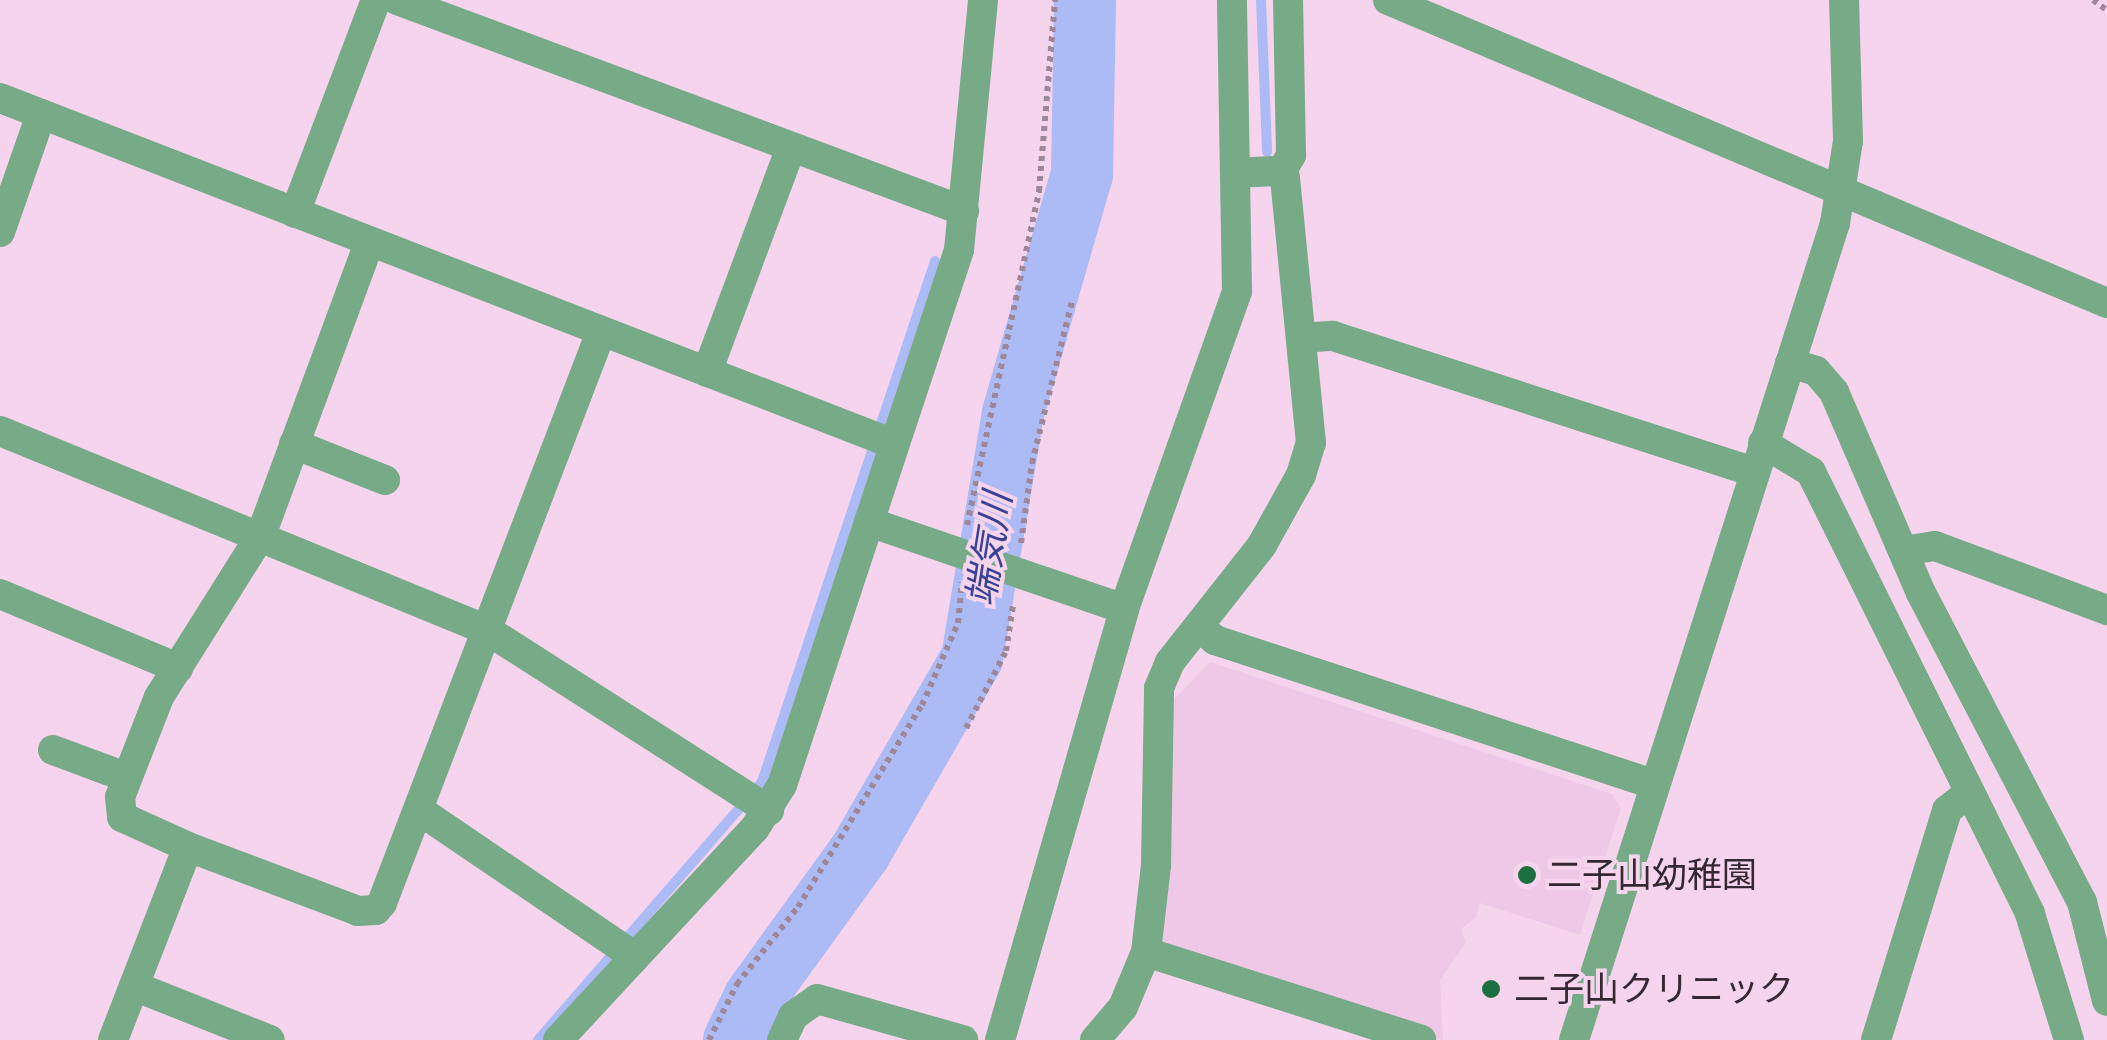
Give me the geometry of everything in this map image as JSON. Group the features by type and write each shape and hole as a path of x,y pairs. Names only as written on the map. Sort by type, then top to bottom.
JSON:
{"street":[{"path":"295,213 376,0"},
{"path":"396,0 790,150 964,211"},
{"path":"558,1040 769,810 959,250 983,0"},
{"path":"1000,1040 1124,609 1237,290 1232,0"},
{"path":"1094,1040 1123,1007 1146,952 1156,866 1156,702 1170,662 1262,545 1308,458 1312,430 1281,173 1291,154 1288,0"},
{"path":"1388,0 1843,188 2107,303"},
{"path":"1574,1040 1843,188 1844,0"},
{"path":"0,98 894,444"},
{"path":"0,232 41,114"},
{"path":"707,372 790,150"},
{"path":"1235,173 1281,173"},
{"path":"369,242 261,536 178,668 126,777 122,817 188,846 367,912 388,892 602,332"},
{"path":"1301,338 1333,336 1753,472"},
{"path":"1790,363 1816,372 1834,392 1903,551 2082,902 2107,1001"},
{"path":"0,431 109,472 122,486 261,536 487,630 769,810"},
{"path":"1763,443 1811,472 1966,795 2030,914 2069,1040"},
{"path":"294,444 385,480"},
{"path":"869,522 1124,609"},
{"path":"1903,551 1936,546 2107,610"},
{"path":"0,594 178,668"},
{"path":"1200,627 1216,640 1654,784"},
{"path":"52,750 126,777"},
{"path":"1876,1040 1947,810 1966,795"},
{"path":"418,810 635,957"},
{"path":"112,1040 188,846"},
{"path":"1146,952 1421,1040"},
{"path":"134,986 270,1040"},
{"path":"782,1040 793,1016 817,999 963,1040"}],"path":[{"path":"2093,0 2107,10"},
{"path":"966,728 1006,651 1032,463 1072,300"}],"shaded area":[{"path":"1210,662 1612,794 1621,808 1580,935 1480,903 1476,917 1461,929 1466,942 1440,980 1443,1040 1171,955 1156,940 1173,700"}],"waterway":[{"name":"端気川","path":"734,1040 755,997 860,852 972,658 1013,413 1082,174 1085,0"},
{"path":"1261,0 1267,152"},
{"path":"538,1040 762,782 935,261"}],"place":[{"name":"二子山幼稚園","path":"1527,875"},
{"name":"二子山クリニック","path":"1491,989"}]}
